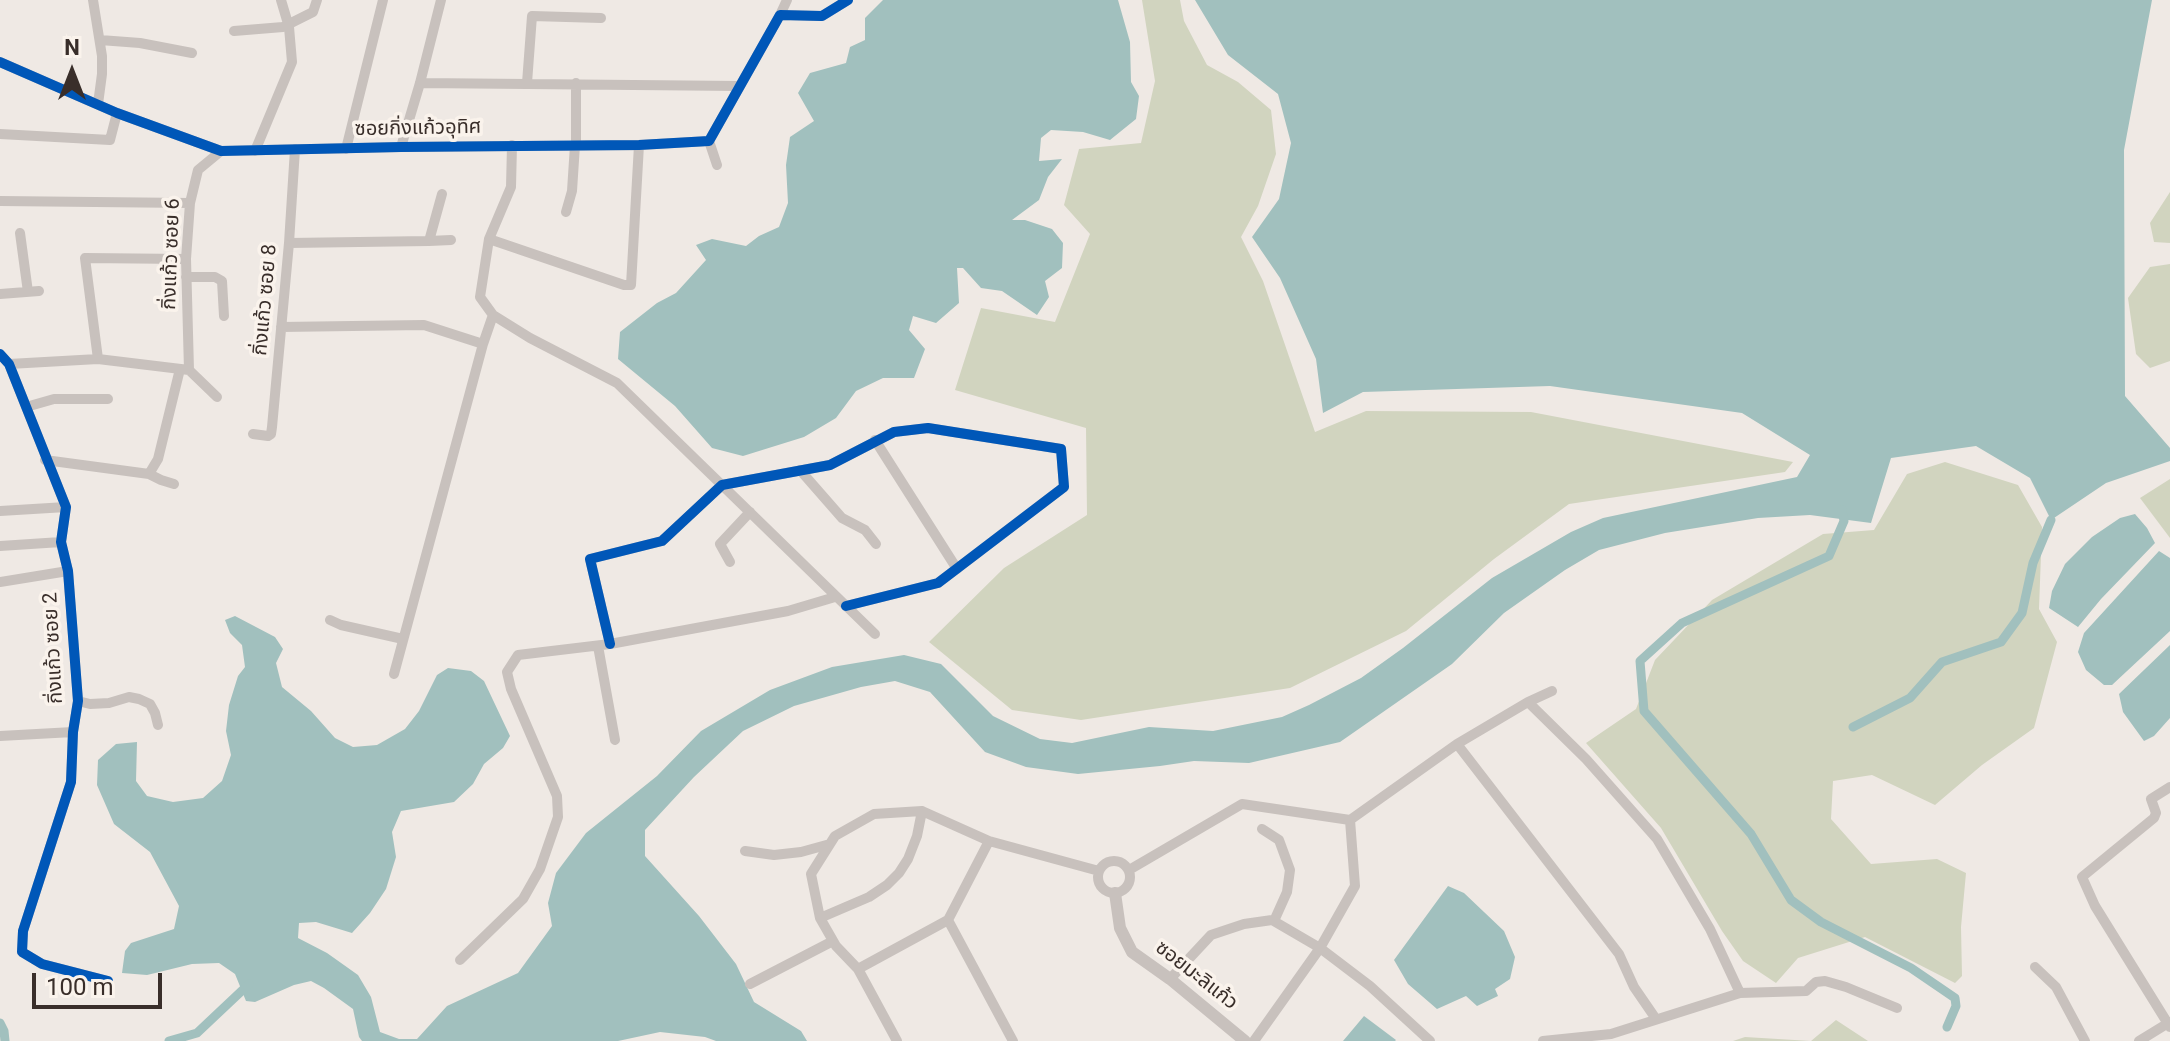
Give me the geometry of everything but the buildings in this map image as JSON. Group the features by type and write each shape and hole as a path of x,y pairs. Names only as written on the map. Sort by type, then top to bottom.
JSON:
{"street":[{"path":"93,0 102,74 98,104"},
{"path":"255,151 292,62 288,24 281,0"},
{"path":"234,31 283,27 313,12 317,0"},
{"path":"346,149 383,0"},
{"path":"401,147 441,0"},
{"path":"717,165 709,141 787,0"},
{"path":"780,15 822,16 848,0"},
{"path":"527,83 532,16 601,18"},
{"path":"100,40 140,43 192,53"},
{"name":"ซอยกิ่งแก้วอุทิศ","path":"0,62 117,113 221,151 639,145 709,141"},
{"path":"420,83 740,86"},
{"path":"566,212 572,191 576,83"},
{"path":"0,134 110,140 117,113"},
{"path":"512,145 511,187 489,239 480,297 493,315 617,383 875,634"},
{"path":"489,239 631,285 639,145"},
{"name":"กิ่งแก้ว ซอย 8","path":"253,434 271,434 295,149"},
{"name":"กิ่งแก้ว ซอย 6","path":"149,474 158,459 184,370 190,203 198,170 221,151"},
{"path":"429,241 442,194"},
{"path":"0,201 190,203"},
{"path":"0,294 33,291 20,233"},
{"path":"289,243 451,240"},
{"path":"98,359 85,258 186,259"},
{"path":"186,277 215,277 222,281 224,316"},
{"path":"394,674 493,315"},
{"path":"281,327 424,325 483,344"},
{"path":"0,354 9,364 66,507 0,511"},
{"path":"9,364 98,359 184,370 217,397"},
{"path":"26,407 54,399 108,399"},
{"path":"610,644 590,559 662,541 722,485 830,465 894,432 928,428 1061,449 1064,487 938,583 846,606"},
{"path":"875,440 957,569"},
{"path":"45,460 149,474 174,484"},
{"path":"800,470 842,518 865,530 876,544"},
{"name":"กิ่งแก้ว ซอย 2","path":"66,507 61,542 68,571 78,701 71,782 23,931 22,952 42,964 108,981"},
{"path":"730,562 720,544 750,512"},
{"path":"0,546 61,542"},
{"path":"0,582 68,571"},
{"path":"460,960 523,899 540,869 558,817 557,796 511,689 507,672 518,655 610,644 788,611 835,597"},
{"path":"330,620 403,639"},
{"path":"598,646 615,740"},
{"path":"1129,870 1242,804 1350,820 1457,744 1552,691"},
{"path":"78,701 99,704 129,697 139,699 150,704 158,725"},
{"path":"1528,702 1586,759 1657,839 1710,929 1740,993"},
{"path":"0,736 73,732"},
{"path":"1457,744 1619,954 1634,987 1656,1019"},
{"path":"2139,1041 2169,1024 2095,906 2082,877 2154,818 2156,813 2151,799 2170,787"},
{"path":"820,918 869,897 899,873 917,836 922,811"},
{"path":"897,1041 858,969 833,941 820,918 811,874 835,836 874,814 922,811 989,841 1099,871"},
{"path":"1254,1041 1320,948 1355,886 1350,820"},
{"path":"1262,829 1279,840 1290,870 1287,892 1274,921"},
{"path":"858,969 948,920 989,841"},
{"path":"745,851 774,855 830,844"},
{"path":"1106,863 1122,863 1131,875 1129,885 1125,890 1110,893 1101,887 1099,871 1106,863"},
{"name":"ซอยมะลิแก้ว","path":"1115,893 1120,928 1132,952 1245,1041"},
{"path":"948,920 1013,1041"},
{"path":"1170,979 1211,935 1244,924 1274,921 1320,948 1370,986 1430,1041"},
{"path":"750,984 833,941"},
{"path":"2035,967 2056,987 2085,1041"},
{"path":"1543,1041 1611,1034 1740,993 1806,991 1816,982 1825,981 1897,1008"}],"green space":[{"path":"1142,0 1180,0 1184,21 1207,65 1238,82 1271,110 1276,154 1258,206 1241,237 1263,281 1315,432 1366,411 1531,412 1793,462 1785,472 1569,504 1494,559 1406,631 1290,688 1081,720 1012,710 929,642 1004,568 1087,515 1086,428 955,390 981,308 1055,322 1090,234 1064,205 1079,149 1141,143 1155,81"},
{"path":"2170,192 2170,243 2154,242 2150,223"},
{"path":"2170,264 2170,361 2150,368 2136,354 2128,298 2150,267"},
{"path":"1945,462 2018,485 2042,527 2039,609 2057,642 2034,728 1982,765 1935,805 1872,775 1833,781 1831,819 1871,864 1937,859 1966,873 1961,927 1962,976 1955,983 1865,937 1798,958 1776,983 1743,961 1661,828 1586,743 1636,709 1655,660 1712,600 1823,534 1874,530 1907,474"},
{"path":"2170,479 2170,538 2140,498"},
{"path":"1836,1020 1868,1041 1811,1041"},
{"path":"1745,1037 1811,1041 1733,1041"}],"water":[{"path":"883,0 1118,0 1130,42 1131,82 1139,96 1136,119 1110,140 1083,132 1051,130 1041,138 1039,161 1062,159 1048,177 1039,200 1012,220 1025,220 1052,229 1063,243 1062,268 1045,281 1049,297 1037,315 1002,291 981,288 963,268 957,268 959,303 936,323 913,316 909,330 925,349 914,378 883,378 856,391 836,418 804,437 743,456 712,448 675,406 618,359 620,332 657,303 676,293 706,260 696,245 712,239 746,246 779,227 788,203 786,165 790,137 814,121 798,93 810,73 846,63 850,47 865,40 865,18"},
{"path":"1195,0 2152,0 2124,150 2125,396 2170,448 2170,461 2106,483 2051,520 2030,478 1976,446 1891,458 1871,523 1810,515 1758,518 1665,533 1599,550 1504,613 1452,664 1340,742 1249,763 1194,761 1078,774 1026,767 985,752 930,692 895,681 794,706 743,731 694,777 645,830 645,856 699,916 736,964 754,1002 801,1031 807,1041 716,1041 660,1032 618,1041 362,1041 353,1009 311,981 255,1002 246,1001 235,974 219,963 192,964 147,975 122,973 125,951 131,943 174,929 179,906 150,852 114,824 97,785 98,760 116,744 137,742 136,781 147,796 173,802 203,798 222,781 231,755 226,731 229,705 238,676 245,667 242,645 230,633 225,620 235,616 275,637 283,649 276,663 282,687 311,711 335,738 353,747 377,745 405,729 419,711 437,675 448,668 471,671 484,681 510,736 503,748 484,764 473,784 454,802 401,811 392,832 396,857 386,889 352,933 316,922 299,923 298,938 327,953 358,975 371,997 380,1032 399,1039 417,1039 447,1006 518,973 552,926 548,903 556,873 586,833 657,776 701,731 770,690 832,667 904,655 941,664 993,716 1040,739 1072,743 1149,727 1213,731 1282,717 1361,678 1492,578 1571,532 1603,518 1797,477 1810,455 1742,413 1550,386 1363,392 1323,413 1316,359 1280,278 1252,237 1279,199 1291,143 1278,94 1228,55"},
{"path":"2135,514 2155,543 2078,627 2049,608 2052,591 2065,564 2092,537 2120,518"},
{"path":"2159,551 2170,558 2170,631 2112,685 2104,685 2086,670 2078,652 2084,633"},
{"path":"2170,645 2170,718 2154,736 2144,741 2123,712 2119,694"},
{"path":"1448,886 1464,893 1504,931 1515,957 1510,979 1495,989 1498,996 1477,1006 1466,996 1437,1009 1408,984 1394,960"},
{"path":"1364,1016 1396,1040 1343,1041"}],"waterway":[{"path":"1842,510 1844,521 1829,556 1682,623 1640,661 1644,711 1751,834 1791,900 1821,922 1911,968 1955,998 1956,1006 1947,1027"},
{"path":"1853,727 1910,698 1942,662 2001,642 2022,613 2033,563 2051,520"},
{"path":"169,1041 197,1033 249,984"},
{"path":"0,1023 5,1041"}],"cycle path":[{"path":"0,62 117,113 221,151 639,145 709,141 780,15 822,16 848,0"},
{"path":"0,354 9,364 66,507 61,542 68,571 78,701 71,782 23,931 22,952 42,964 108,981"},
{"path":"610,644 590,559 662,541 722,485 830,465 894,432 928,428 1061,449 1064,487 938,583 846,606"}]}
